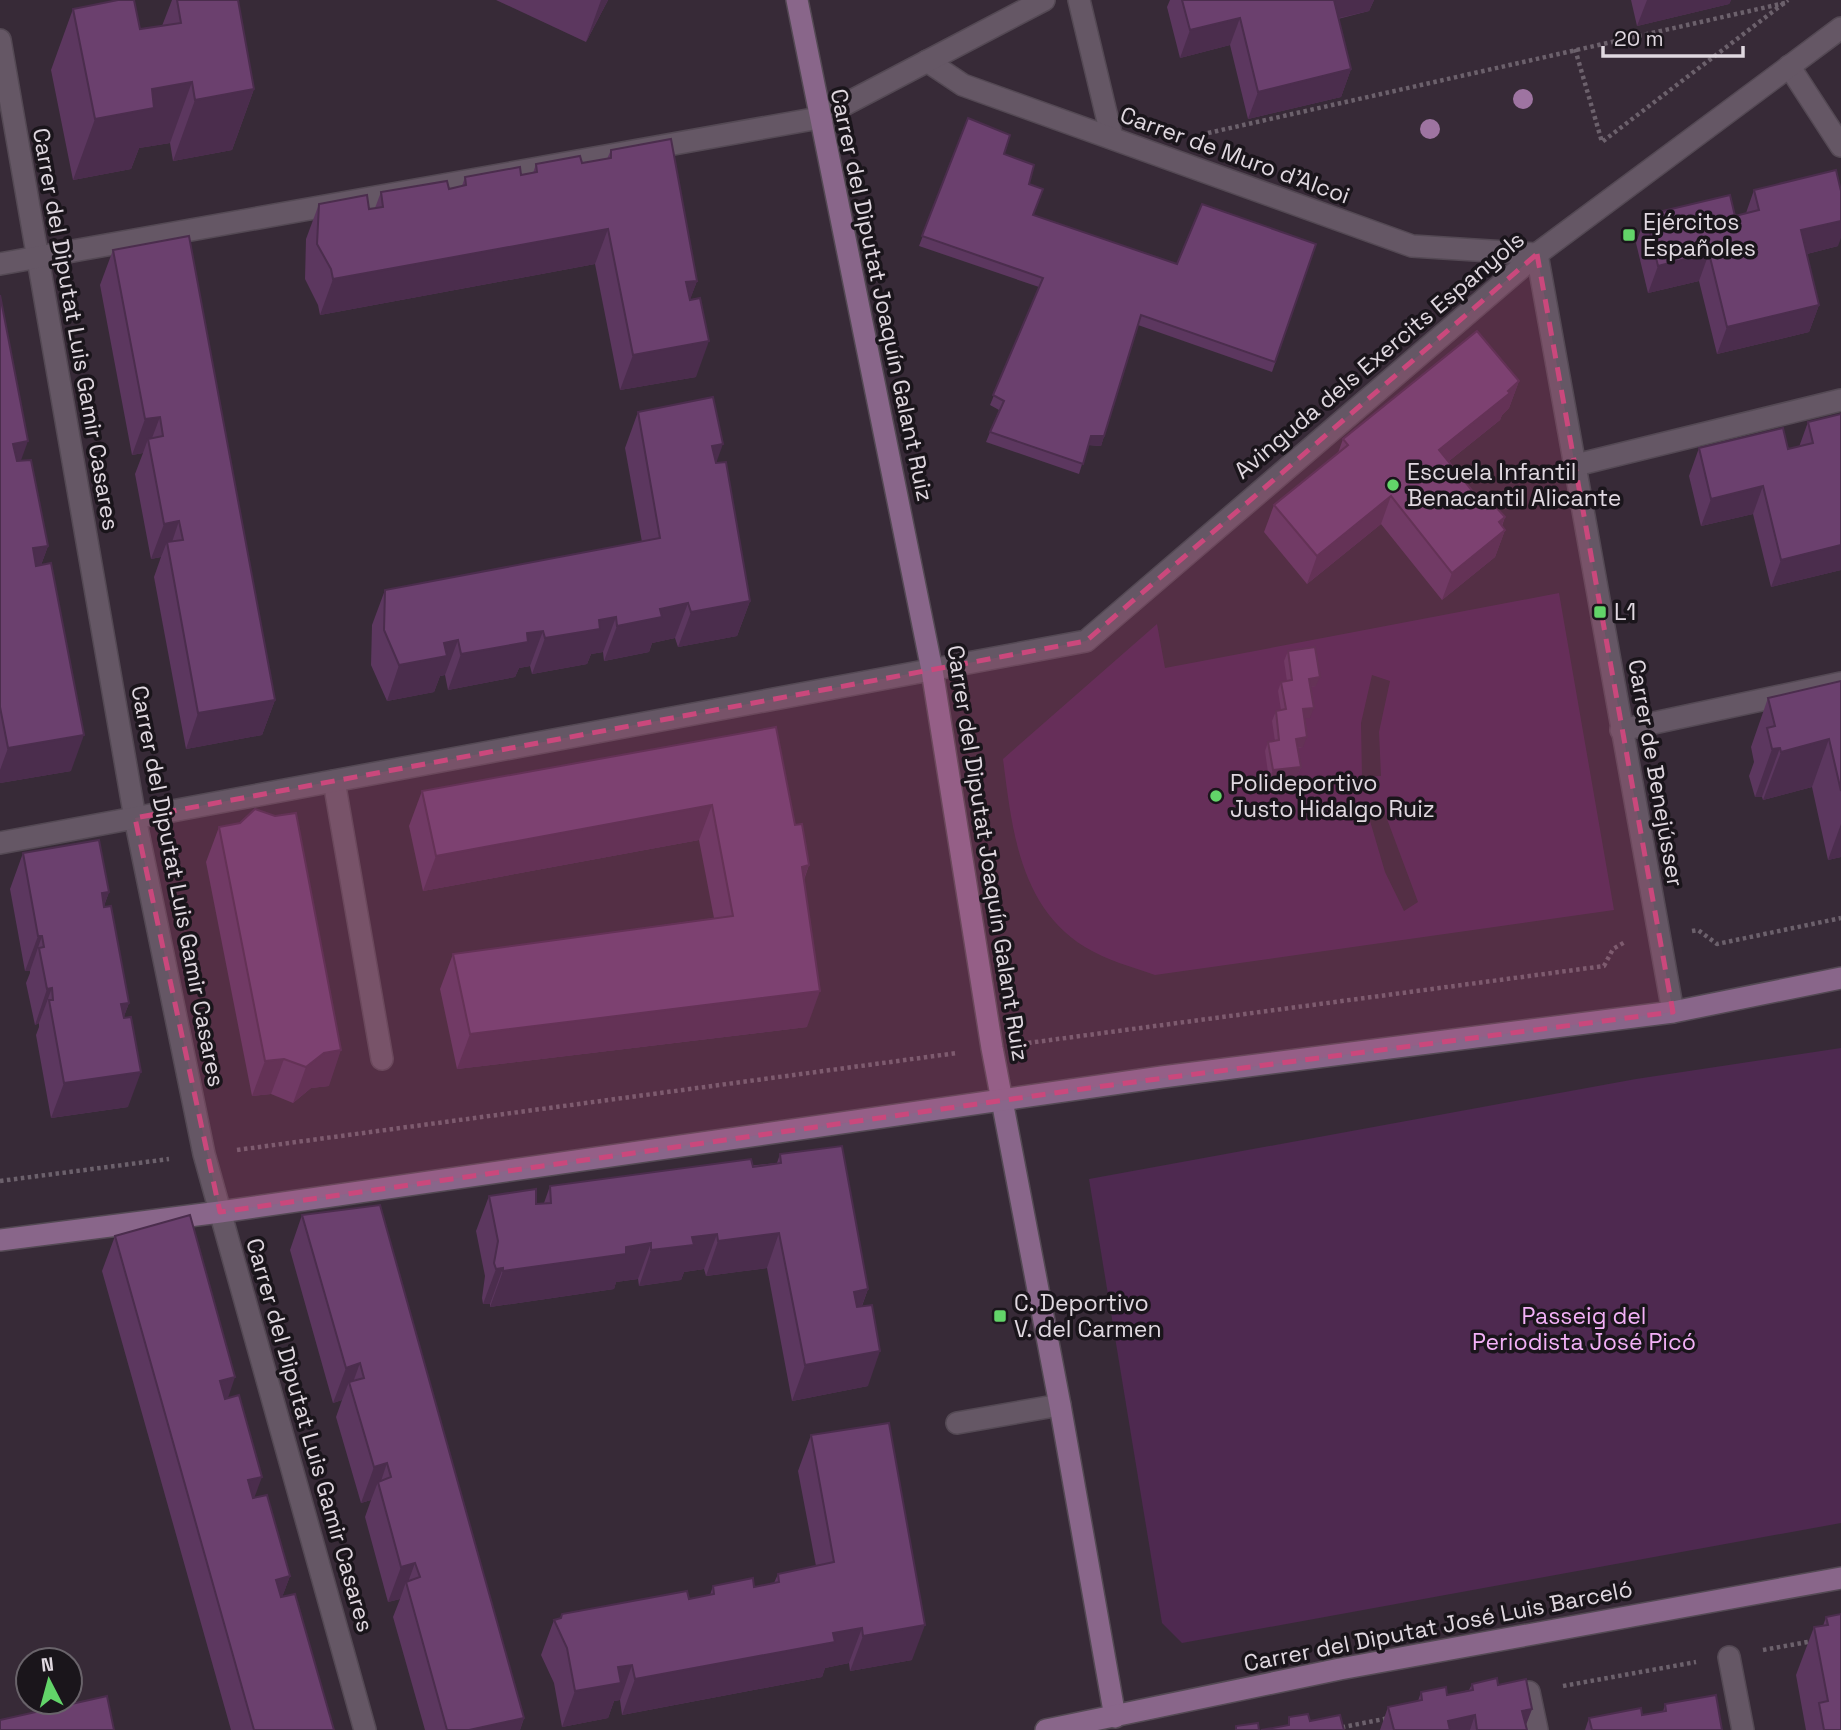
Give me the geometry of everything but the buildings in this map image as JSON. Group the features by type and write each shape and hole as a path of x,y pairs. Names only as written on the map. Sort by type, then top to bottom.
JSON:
{"main road":[{"name":"Carrer del Diputat Joaquín Galant Ruiz","path":"797,0 932,670 992,1048 1060,1405 1115,1724"},
{"path":"0,1240 220,1212 1002,1100 1673,1012 1841,978"},
{"name":"Carrer del Diputat José Luis Barceló","path":"1046,1730 1115,1724 1340,1669 1841,1578"}],"street":[{"path":"0,264 819,118 1044,0"},
{"path":"1079,0 1112,138"},
{"name":"Avinguda dels Exercits Espanyols","path":"0,844 1086,640 1537,254 1841,28"},
{"name":"Carrer del Diputat Luis Gamir Casares","path":"0,40 135,818 204,1154 365,1730"},
{"name":"Carrer de Muro d'Alcoi","path":"928,61 963,85 1412,246 1537,254"},
{"path":"1789,66 1841,145"},
{"name":"Carrer de Benejússer","path":"1537,254 1673,1012"},
{"path":"1576,465 1841,400"},
{"path":"1621,730 1841,683"},
{"path":"334,781 382,1059"},
{"path":"957,1423 1060,1405"},
{"path":"1729,1657 1743,1730"},
{"path":"1529,1692 1537,1730"}],"path":[{"path":"1575,48 1602,142 1787,1"},
{"path":"1195,136 1787,1"},
{"path":"0,1181 1604,967 1614,949 1625,942 1659,939 1698,930 1717,944 1841,918"},
{"path":"1529,1692 1816,1641"},
{"path":"1328,1730 1402,1716"}],"highlighted area":[{"path":"1537,254 1673,1012 1096,1087 220,1212 135,818 1086,641"}],"green space":[{"name":"Polideportivo Justo Hidalgo Ruiz","path":"1559,593 1614,910 1155,975 1093,952 1063,930 1032,888 1015,838 1003,759 1157,624 1165,668","holes":["1372,675 1390,681 1379,732 1381,776 1362,777 1361,723","1384,811 1418,902 1404,911 1385,872 1368,814"]},
{"name":"Passeig del Periodista José Picó","path":"1841,1048 1841,1523 1182,1643 1162,1623 1089,1179 1636,1079"}],"place":[{"name":"Ejércitos Españoles","path":"1629,235"},
{"name":"Escuela Infantil Benacantil Alicante","path":"1393,485"},
{"name":"L1","path":"1600,612"},
{"name":"Polideportivo Justo Hidalgo Ruiz","path":"1216,796"},
{"name":"C. Deportivo V. del Carmen","path":"1000,1316"}]}
